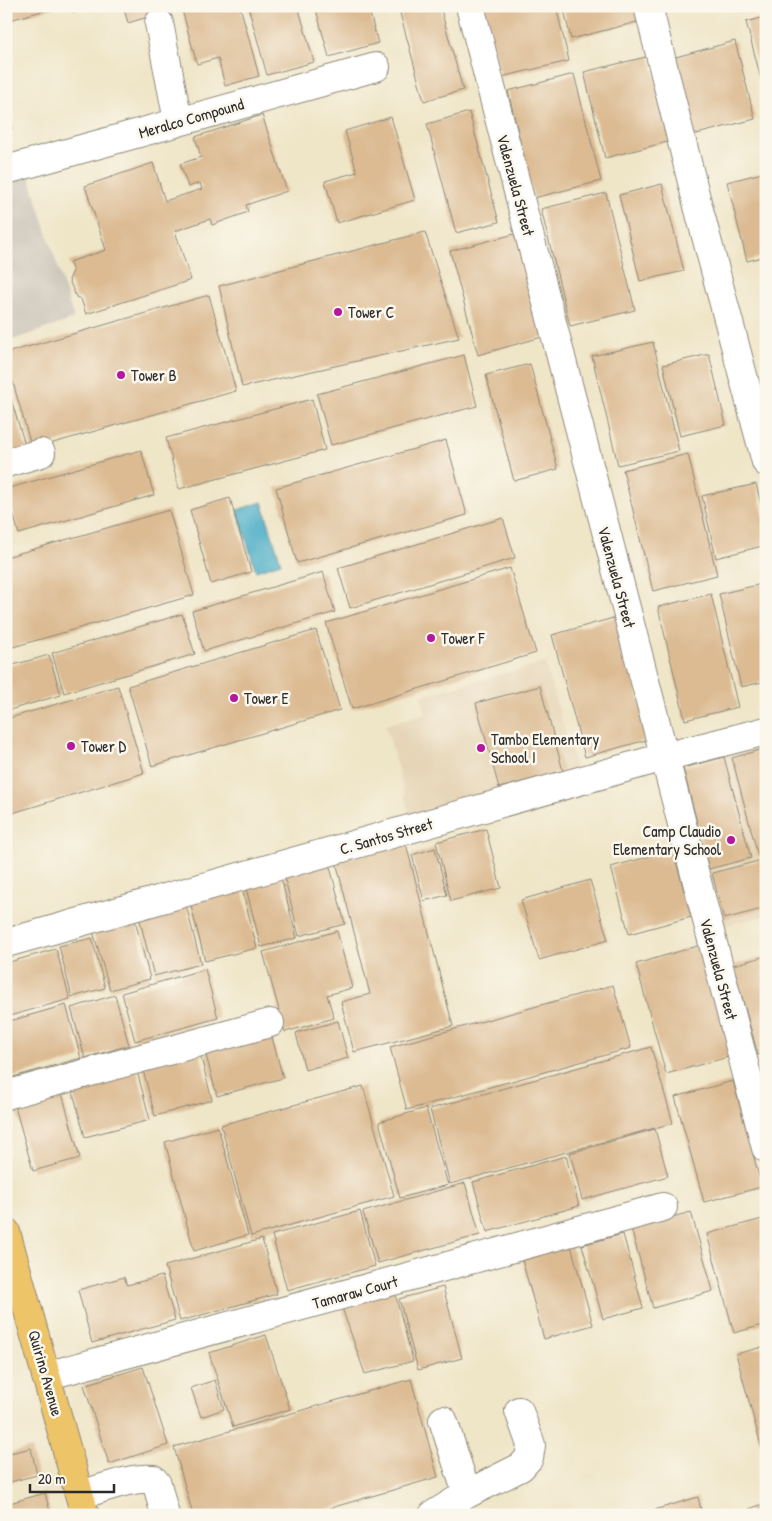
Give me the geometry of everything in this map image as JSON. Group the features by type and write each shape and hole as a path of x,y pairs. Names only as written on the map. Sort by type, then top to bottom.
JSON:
{"main road":[{"name":"Quirino Avenue","path":"6,1233 82,1505"}],"street":[{"name":"Valenzuela Street","path":"470,6 766,1148"},
{"path":"648,6 698,206 766,462"},
{"path":"159,23 178,121"},
{"name":"Meralco Compound","path":"6,170 376,67"},
{"path":"6,463 41,453"},
{"name":"C. Santos Street","path":"6,943 664,757 766,731"},
{"path":"6,1094 270,1023"},
{"name":"Tamaraw Court","path":"46,1376 663,1207"},
{"path":"433,1515 468,1494 521,1467 529,1458 531,1445 519,1411"},
{"path":"443,1420 468,1494"},
{"path":"82,1505 128,1482 145,1478 152,1479 157,1484 165,1515"}],"shaded area":[{"path":"28,172 74,319 6,342 6,178"},
{"name":"Tambo Elementary School I","path":"545,663 576,770 410,816 386,725 426,714 421,696"},
{"name":"Camp Claudio Elementary School","path":"766,741 766,915 720,927 677,765"}],"water":[{"path":"262,502 281,563 256,571 237,510"}],"building":[{"path":"6,6 57,6 57,7 6,21"},
{"path":"72,6 84,6 84,7 73,10"},
{"path":"123,6 170,6 171,10 128,23"},
{"path":"181,6 240,6 259,76 225,86 218,58 197,64"},
{"path":"248,6 298,6 314,62 267,75"},
{"path":"315,6 368,6 378,43 329,57"},
{"path":"398,6 440,6 463,90 424,101"},
{"path":"484,6 556,6 569,61 501,77"},
{"path":"563,6 637,6 641,21 571,39"},
{"path":"740,6 761,6 762,10 742,11"},
{"path":"761,18 766,37 765,94 746,22"},
{"path":"735,41 755,119 693,135 672,58"},
{"path":"650,56 671,141 605,158 584,72"},
{"path":"574,74 601,181 534,198 508,91"},
{"path":"6,109 12,129 6,130"},
{"path":"469,112 499,222 456,233 427,124"},
{"path":"262,115 287,191 246,205 248,212 212,225 210,219 175,231 191,280 86,314 81,299 76,297 69,280 73,271 69,262 106,250 85,186 153,163 165,201 202,189 200,183 188,187 180,164 201,157 195,137"},
{"path":"391,117 415,200 337,223 325,181 357,172 345,131"},
{"path":"766,172 766,256 747,261 727,182"},
{"path":"662,184 684,271 640,281 619,195"},
{"path":"606,193 635,310 570,326 541,209"},
{"name":"Tower C","path":"425,232 459,338 242,387 219,286"},
{"path":"522,232 549,335 478,355 450,251"},
{"name":"Tower B","path":"209,295 236,391 32,449 6,353"},
{"path":"653,342 679,451 618,465 592,356"},
{"path":"709,354 726,425 680,436 663,365"},
{"path":"464,355 477,406 331,445 317,394"},
{"path":"530,364 558,469 514,481 486,375"},
{"path":"6,383 26,448 6,454"},
{"path":"312,399 325,450 179,489 166,438"},
{"path":"446,440 467,515 297,563 276,488"},
{"path":"141,450 154,495 19,534 6,489"},
{"path":"688,454 717,575 653,591 623,470"},
{"path":"756,484 766,525 766,545 716,558 702,496"},
{"path":"230,498 251,572 211,584 190,510"},
{"path":"169,510 194,595 6,649 6,557"},
{"path":"503,518 515,558 350,608 338,568"},
{"name":"Tower F","path":"510,568 536,653 352,709 326,623"},
{"path":"323,572 335,612 204,651 192,611"},
{"path":"766,583 766,681 741,687 719,594"},
{"path":"711,594 738,707 685,720 658,607"},
{"path":"182,614 195,654 64,693 52,653"},
{"path":"617,617 650,739 585,757 552,635"},
{"name":"Tower E","path":"316,630 340,710 152,766 128,686"},
{"path":"49,655 61,695 6,711 6,667"},
{"name":"Tower D","path":"118,686 144,773 6,815 6,719"},
{"path":"540,686 563,771 499,788 476,703"},
{"path":"766,748 766,854 758,856 732,758"},
{"path":"724,757 751,858 709,869 683,768"},
{"path":"486,829 501,888 451,901 436,842"},
{"path":"406,844 453,1026 354,1052 341,1002 370,994 336,862"},
{"path":"435,848 447,895 424,901 412,855"},
{"path":"673,850 691,917 629,934 611,867"},
{"path":"766,859 766,908 724,919 712,873"},
{"path":"329,863 345,924 299,936 284,875"},
{"path":"281,878 297,938 261,947 246,888"},
{"path":"590,880 608,940 539,960 521,900"},
{"path":"242,889 257,948 205,961 190,902"},
{"path":"185,901 201,964 154,976 138,913"},
{"path":"134,916 150,979 110,990 92,928"},
{"path":"337,931 352,988 327,995 334,1018 285,1032 263,952"},
{"path":"92,938 105,988 72,997 59,946"},
{"path":"701,945 732,1056 666,1074 636,964"},
{"path":"56,949 70,999 6,1017 6,963"},
{"path":"766,956 766,1052 758,1055 733,965"},
{"path":"205,969 218,1018 135,1041 122,993"},
{"path":"613,985 631,1048 407,1110 390,1047"},
{"path":"115,995 129,1045 85,1058 71,1008"},
{"path":"66,1005 81,1058 6,1079 6,1022"},
{"path":"338,1021 348,1058 305,1070 296,1033"},
{"path":"270,1030 283,1078 217,1096 204,1048"},
{"path":"651,1047 673,1123 450,1184 430,1109"},
{"path":"199,1050 212,1100 155,1116 142,1066"},
{"path":"136,1067 150,1120 85,1137 71,1085"},
{"path":"766,1074 766,1100 759,1076"},
{"path":"733,1081 762,1187 704,1202 675,1097"},
{"path":"363,1086 394,1196 251,1236 221,1125"},
{"path":"61,1090 80,1158 33,1171 14,1103"},
{"path":"426,1108 448,1185 400,1198 379,1122"},
{"path":"218,1127 248,1235 194,1251 165,1142"},
{"path":"655,1129 668,1176 582,1200 570,1153"},
{"path":"566,1156 579,1206 487,1232 473,1182"},
{"path":"465,1183 480,1235 378,1263 363,1212"},
{"path":"360,1211 375,1266 287,1290 272,1235"},
{"path":"691,1212 713,1291 653,1308 631,1228"},
{"path":"766,1218 766,1324 734,1333 707,1234"},
{"path":"623,1234 643,1308 603,1319 582,1245"},
{"path":"262,1239 277,1294 180,1321 165,1266"},
{"path":"570,1242 593,1325 544,1339 521,1256"},
{"path":"162,1276 175,1320 92,1343 78,1290 124,1277 127,1285"},
{"path":"393,1286 413,1361 365,1374 340,1302"},
{"path":"443,1287 462,1358 418,1370 399,1299"},
{"path":"266,1335 290,1409 233,1427 209,1353"},
{"path":"766,1346 766,1460 765,1460 736,1354"},
{"path":"143,1367 168,1445 109,1464 84,1385"},
{"path":"411,1379 438,1477 306,1515 193,1515 174,1447"},
{"path":"215,1380 224,1409 201,1417 191,1388"},
{"path":"31,1448 37,1475 6,1483 6,1454"},
{"path":"45,1493 51,1515 9,1515 6,1504"},
{"path":"698,1497 702,1515 641,1515 641,1514"},
{"path":"766,1503 766,1515 751,1515 749,1509"}],"place":[{"name":"Tower C","path":"338,312"},
{"name":"Tower B","path":"121,375"},
{"name":"Tower F","path":"431,638"},
{"name":"Tower E","path":"234,698"},
{"name":"Tower D","path":"71,746"},
{"name":"Tambo Elementary School I","path":"481,748"},
{"name":"Camp Claudio Elementary School","path":"731,840"}]}
